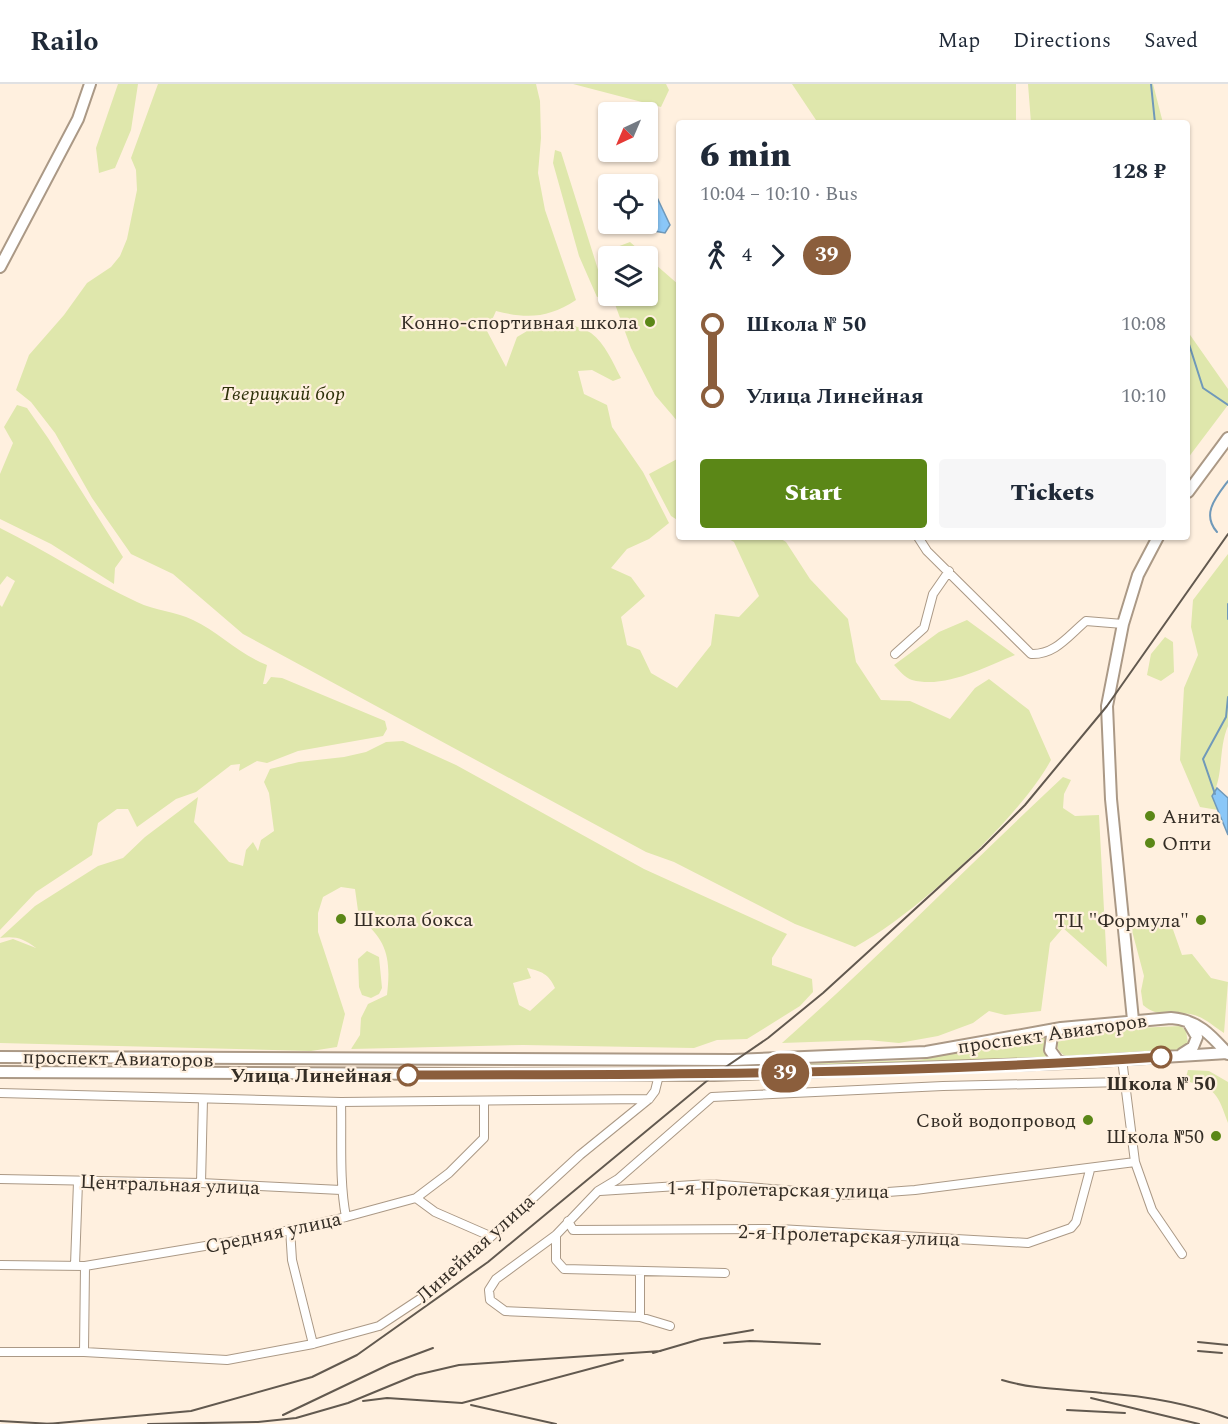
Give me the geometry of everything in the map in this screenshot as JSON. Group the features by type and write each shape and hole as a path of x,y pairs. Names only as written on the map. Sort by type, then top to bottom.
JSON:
{"main road":[{"path":"0,267 78,119 90,84"},
{"path":"1190,489 1228,438"},
{"path":"1133,1020 1111,799 1107,706 1123,624 1138,575 1156,540"},
{"path":"1180,1055 1193,1047 1197,1037 1194,1028 1183,1019"},
{"name":"проспект Авиаторов","path":"0,1057 733,1060 926,1052 1061,1028 1133,1020 1183,1019 1201,1026 1228,1054"},
{"path":"1061,1028 1052,1036 1050,1050 1058,1061 1065,1063"},
{"name":"проспект Авиаторов","path":"0,1072 659,1075 867,1071 1228,1054"}],"street":[{"path":"920,540 927,551 1031,654 1042,655 1055,650 1086,621 1123,624"},
{"path":"895,654 924,628 933,594 949,571"},
{"path":"1122,1059 1136,1162 1152,1210 1182,1254"},
{"name":"Линейная улица","path":"0,1352 84,1352 227,1360 313,1344 379,1326 432,1291 580,1155 649,1099 655,1091 659,1075"},
{"name":"проспект Авиаторов","path":"598,1191 618,1179 712,1097 943,1086 1125,1082"},
{"name":"проспект Авиаторов","path":"0,1093 341,1102 649,1099"},
{"path":"201,1183 203,1099"},
{"name":"Средняя улица","path":"0,1265 85,1266 259,1237 416,1198 449,1173 484,1138 484,1101"},
{"path":"341,1102 343,1167 341,1190 346,1217"},
{"name":"1-я Пролетарская улица","path":"598,1191 709,1184 847,1195 915,1190 1090,1170 1136,1162"},
{"name":"2-я Пролетарская улица","path":"568,1221 573,1230 779,1229 1028,1243 1071,1228 1076,1222 1090,1170"},
{"name":"Центральная улица","path":"0,1179 201,1183 341,1190"},
{"path":"75,1265 78,1182"},
{"path":"598,1191 556,1235 492,1284 490,1300 505,1311 640,1317 670,1326"},
{"path":"416,1198 435,1212 490,1236"},
{"path":"290,1228 292,1260 313,1344"},
{"path":"556,1235 556,1260 564,1269 725,1274"},
{"path":"84,1352 85,1266"},
{"path":"640,1272 640,1317"}],"green space":[{"path":"118,84 138,84 131,130 115,168 99,173 96,148"},
{"name":"Тверицкий бор","path":"158,84 536,84 540,101 541,138 538,173 545,210 576,300 547,314 528,316 496,311 487,331 506,367 517,337 544,321 560,319 596,337 621,378 613,381 592,370 578,371 584,394 607,405 612,427 643,472 669,523 649,539 627,549 611,568 631,577 645,596 621,617 627,645 640,650 651,673 677,688 711,645 715,614 739,617 759,596 734,542 730,540 783,540 810,579 848,619 856,662 881,700 910,701 950,719 975,688 989,679 1029,710 1051,760 1036,784 990,837 935,890 906,913 855,947 795,924 674,862 646,852 243,634 173,574 131,554 92,498 55,433 31,402 16,390 29,355 64,315 87,283 111,267 120,256 127,239 137,190 136,170 131,158"},
{"path":"573,84 666,84 669,90 661,107 658,106 658,102 642,102"},
{"path":"792,84 1016,84 1016,120 816,120"},
{"path":"1028,84 1153,84 1162,120 1031,120"},
{"path":"555,150 561,152 598,270 598,297 579,256 553,163"},
{"path":"630,242 635,246 620,246"},
{"name":"Конно-спортивная школа","path":"658,267 676,282 676,420 655,395 631,348 616,306 658,306"},
{"path":"1190,335 1228,389 1228,405 1190,455"},
{"path":"17,405 27,408 48,438 123,557 115,568 114,584 51,544 0,519 0,474 13,443 4,427"},
{"path":"676,460 676,519 671,516 649,474"},
{"path":"0,528 137,602 186,617 203,625 257,661 267,665 263,684 266,684 271,677 282,678 385,721 387,729 383,736 298,751 267,763 257,761 239,771 240,764 231,765 196,792 176,799 137,827 128,809 117,809 98,823 92,855 36,892 0,930 0,605 2,607 15,581 7,576 0,585"},
{"path":"1228,554 1228,726 1218,780 1212,796 1218,810 1200,807 1180,760 1184,688 1198,655 1191,627 1193,600"},
{"path":"967,620 1015,655 978,671 938,682 912,680 894,665 939,632"},
{"path":"1165,637 1173,642 1174,672 1161,681 1147,675 1151,654"},
{"path":"403,741 456,765 644,869 787,934 772,958 772,965 812,979 813,992 800,1006 747,1039 717,1040 694,1048 523,1045 351,1049 360,1035 361,1018 368,1004 387,995 388,961 382,943 376,934 359,918 355,889 341,887 323,897 318,913 318,932 345,1014 337,1047 311,1051 0,1043 0,943 13,939 36,948 19,938 0,938 35,906 98,866 123,858 145,837 198,797 194,822 229,862 243,866 246,850 253,842 258,851 261,840 274,831 269,793 264,782 270,769 299,762 366,752 386,742","holes":["527,968 547,976 555,988 530,1011 519,1005 513,983 531,978"]},
{"path":"1063,777 1071,780 1064,794 1063,808 1075,816 1099,815 1107,967 1063,928 1050,943 1041,1011 1005,1015 989,1011 973,1023 938,1036 899,1043 868,1040 782,1043 854,978"},
{"path":"1163,918 1170,921 1182,955 1192,954 1211,978 1228,982 1224,1033 1195,1015 1159,1013 1143,1005 1141,991 1144,976 1131,927 1134,919 1145,919 1149,925 1161,925"},
{"path":"367,951 379,957 382,988 379,994 371,998 362,995 359,987 358,959"},
{"path":"1181,1026 1186,1031 1188,1043 1179,1051 1070,1058 1061,1053 1057,1045 1059,1038 1068,1031"},
{"path":"1050,1034 1052,1059 725,1071 731,1066 920,1060"},
{"path":"1188,1070 1209,1071 1228,1082 1228,1123 1218,1099 1210,1090 1185,1081"}],"water":[{"path":"658,200 670,225 665,233 658,232"},
{"path":"1217,788 1228,798 1228,835 1212,796"}],"waterway":[{"path":"1151,84 1155,120"},
{"path":"1190,347 1203,388 1228,405"},
{"path":"1217,532 1212,525 1210,512 1215,499 1228,481"},
{"path":"1228,604 1228,619"},
{"path":"1215,794 1203,759 1226,717 1228,697"}],"railway":[{"path":"47,1424 191,1411 312,1377 357,1355 488,1262 714,1075 768,1038 823,993 982,848 1025,805 1107,706 1228,534"},
{"path":"653,1353 701,1339 753,1330"},
{"path":"724,1343 750,1341 820,1344"},
{"path":"1198,1342 1228,1345"},
{"path":"283,1415 390,1364 433,1348"},
{"path":"148,1424 258,1422 296,1418 348,1403 416,1375 459,1365 661,1351"},
{"path":"1198,1351 1222,1353"},
{"path":"363,1401 387,1398 462,1403 623,1360"},
{"path":"1002,1380 1039,1387 1150,1398 1182,1404 1228,1418"},
{"path":"1091,1398 1199,1424"},
{"path":"471,1405 556,1424"},
{"path":"1067,1410 1125,1413"},
{"path":"0,1421 53,1424"}],"bus line":[{"name":"39","path":"408,1075 714,1075 845,1072 1161,1057"}],"place":[{"name":"Конно-спортивная школа","path":"650,322"},
{"name":"Анита","path":"1150,816"},
{"name":"Опти","path":"1150,843"},
{"name":"Школа бокса","path":"341,919"},
{"name":"ТЦ \"Формула\"","path":"1201,920"},
{"name":"Школа № 50","path":"1161,1057"},
{"name":"Улица Линейная","path":"408,1075"},
{"name":"Свой водопровод","path":"1088,1120"},
{"name":"Школа №50","path":"1216,1136"}]}
